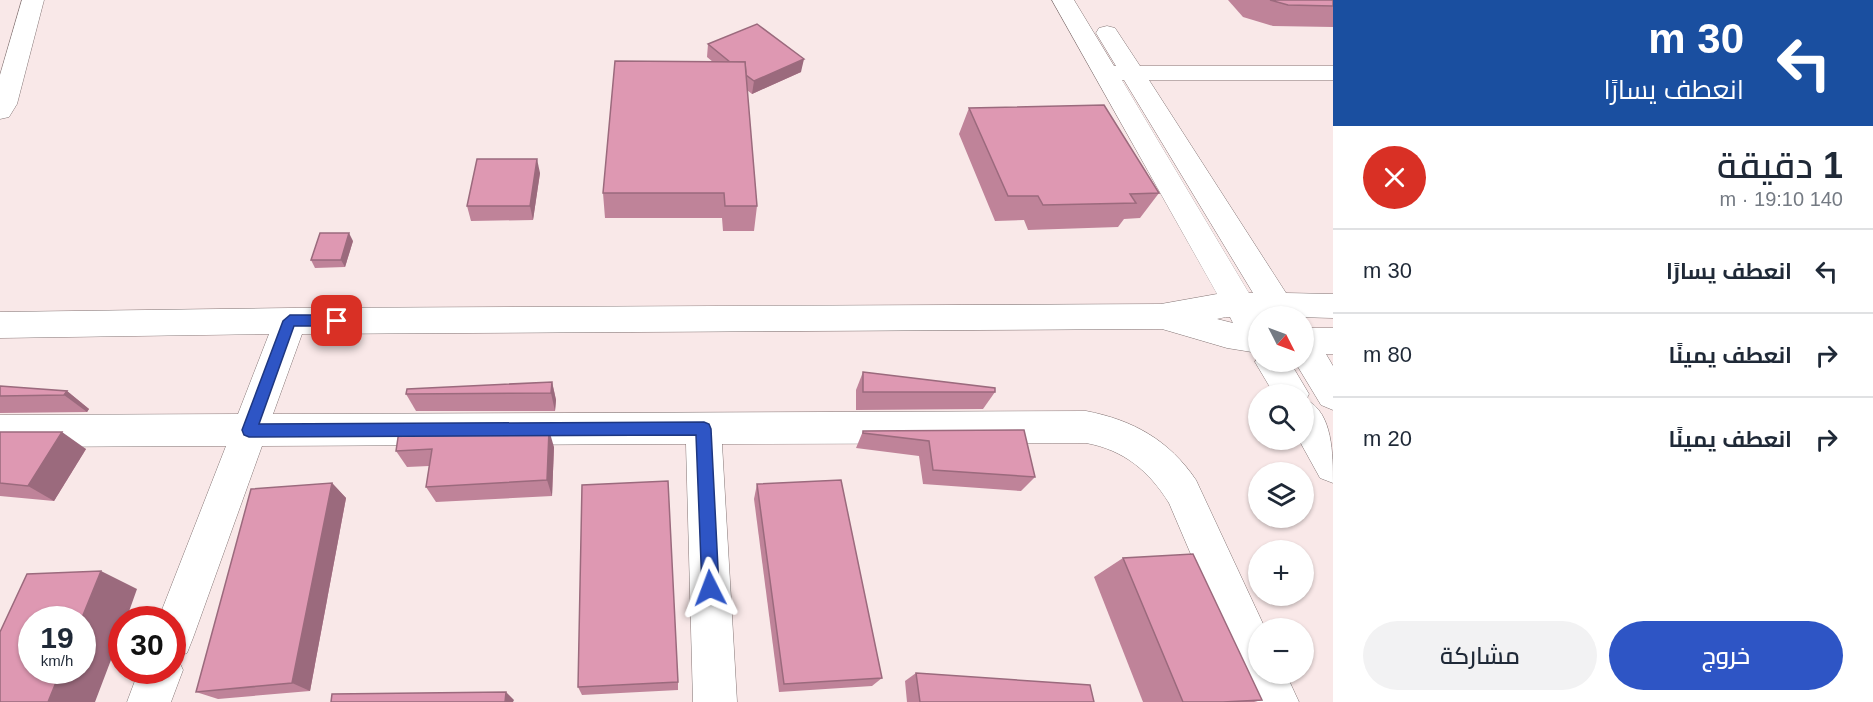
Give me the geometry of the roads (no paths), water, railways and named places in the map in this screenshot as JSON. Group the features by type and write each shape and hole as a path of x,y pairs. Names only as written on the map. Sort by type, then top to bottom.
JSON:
{"street":[{"path":"0,111 4,104 33,0"},
{"path":"1063,0 1125,84 1278,306"},
{"path":"1087,0 1125,84 1248,320"},
{"path":"1125,84 1333,73"},
{"path":"1125,84 1333,93"},
{"path":"0,325 290,321 1161,317 1214,306 1248,307"},
{"path":"1314,308 1333,306"},
{"path":"1161,317 1227,335 1248,338"},
{"path":"184,606 290,321"},
{"path":"1314,341 1333,341"},
{"path":"1314,364 1333,395"},
{"path":"0,431 1086,427 1105,430 1124,436 1142,446 1159,459 1178,484 1248,639"},
{"path":"704,429 715,702"},
{"path":"1314,433 1333,466"},
{"path":"149,702 155,684"},
{"path":"1269,684 1277,702"}]}
